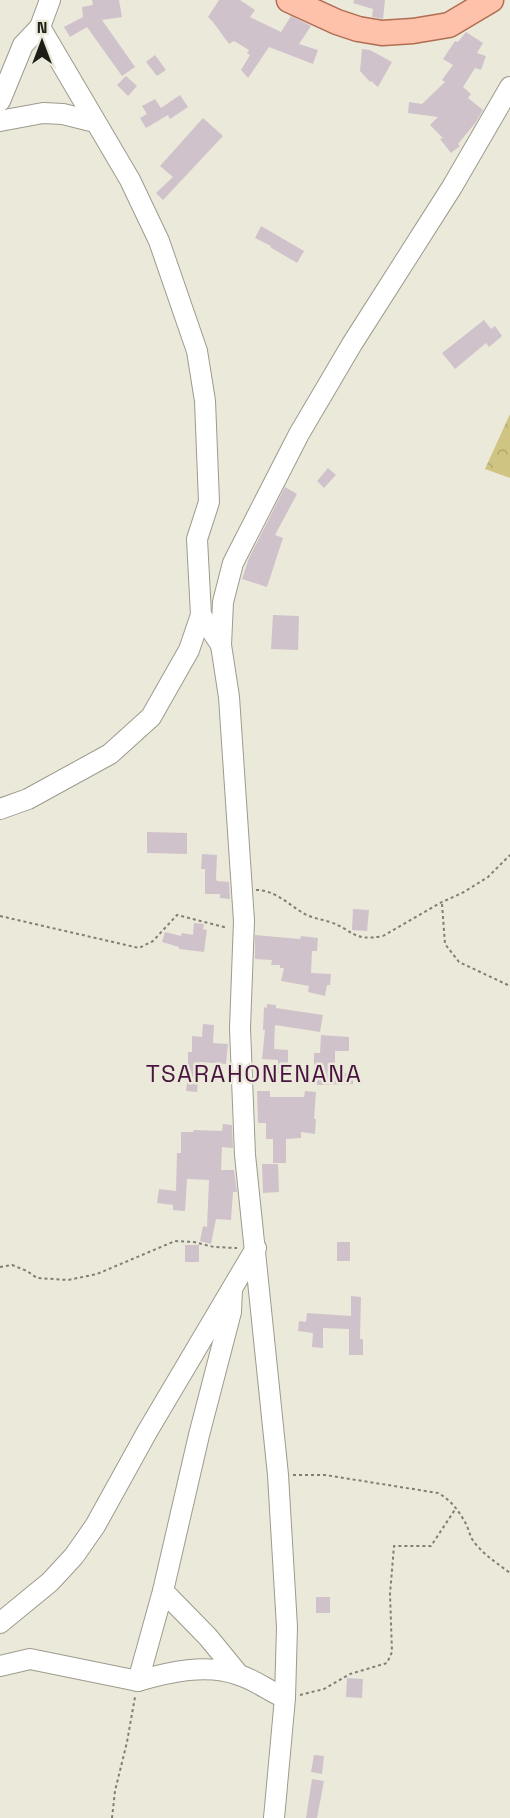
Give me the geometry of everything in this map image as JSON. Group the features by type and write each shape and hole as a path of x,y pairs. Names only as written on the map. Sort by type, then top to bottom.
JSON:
{"main road":[{"path":"289,0 337,22 381,33 413,31 448,25 491,0"}],"street":[{"path":"0,101 23,45 40,27 50,0"},
{"path":"0,809 28,799 110,754 151,717 189,650 201,615 197,539 209,502 205,401 197,351 159,241 130,180 40,27"},
{"path":"274,1818 285,1698 287,1627 278,1475 245,1155 240,1028 244,921 229,697 221,645 224,602 233,563 299,434 352,344 452,187 510,87"},
{"path":"0,121 43,113 63,114 95,122"},
{"path":"201,615 221,645"},
{"path":"0,1623 50,1582 74,1556 95,1526 147,1432 256,1248"},
{"path":"138,1681 163,1591 199,1435 231,1312 232,1289"},
{"path":"163,1591 208,1637 239,1675"},
{"path":"0,1666 30,1659 138,1681 182,1670 218,1670 239,1675 285,1698"}],"path":[{"path":"242,890 261,890 272,893 305,915 333,923 356,937 372,938 383,936 464,892 488,877 510,855"},
{"path":"442,902 445,944 459,963 510,986"},
{"path":"0,916 139,948 153,941 177,915 224,927 244,921"},
{"path":"0,1267 12,1265 37,1278 68,1280 97,1274 175,1241 194,1242 214,1247 256,1248"},
{"path":"278,1475 325,1475 438,1493 456,1508 472,1539 487,1556 510,1573"},
{"path":"285,1698 324,1689 350,1674 387,1664 392,1652 390,1594 394,1546 431,1546 456,1508"},
{"path":"112,1818 115,1791 138,1681"}],"green space":[{"path":"510,414 510,478 485,469"}],"building":[{"path":"92,0 119,0 122,17 102,20 135,67 122,76 87,27 70,37 64,27 83,17 82,7 93,5"},
{"path":"219,0 240,0 255,10 250,17 281,32 291,16 311,26 299,44 318,50 313,64 269,47 248,78 241,70 250,55 247,53 249,50 234,41 229,44 208,17"},
{"path":"354,0 385,0 383,19 372,17 373,9 353,3"},
{"path":"466,32 483,43 477,53 486,56 481,70 475,68 463,87 471,94 468,98 483,110 458,144 460,146 451,153 440,139 443,138 430,125 438,117 408,113 409,102 422,104 445,82 442,80 453,65 443,59 455,41 458,42"},
{"path":"362,49 370,50 392,62 378,87 360,71"},
{"path":"155,55 166,70 157,76 146,62"},
{"path":"126,76 137,86 128,96 117,85"},
{"path":"180,95 188,107 170,119 168,115 146,128 140,118 147,114 142,106 155,99 161,108"},
{"path":"203,118 223,136 163,200 156,193 173,177 160,166"},
{"path":"261,226 304,251 297,263 255,238"},
{"path":"484,320 491,329 495,326 502,336 489,347 486,343 455,369 442,353"},
{"path":"328,468 336,475 324,488 317,481"},
{"path":"285,487 297,494 275,535 283,538 267,587 242,579 249,558"},
{"path":"273,615 299,616 298,650 271,649"},
{"path":"147,832 187,833 187,854 147,853"},
{"path":"202,854 217,855 216,879 229,882 230,899 220,898 220,894 205,894 205,869 201,869"},
{"path":"353,909 369,910 367,931 352,930"},
{"path":"194,923 204,924 203,929 207,930 204,952 179,949 179,947 162,942 165,932 181,936 182,933 193,935"},
{"path":"255,935 300,939 301,936 318,938 317,951 312,951 311,973 331,974 330,985 327,985 325,996 308,992 309,986 281,981 284,968 280,968 280,965 271,965 272,960 255,959"},
{"path":"267,1004 276,1005 276,1008 323,1015 320,1032 275,1025 274,1049 288,1050 288,1073 278,1073 278,1060 262,1059 265,1030 263,1030 264,1007 267,1008"},
{"path":"203,1024 214,1025 213,1043 228,1044 226,1064 200,1062 197,1092 186,1091 188,1052 192,1052 192,1036 202,1037"},
{"path":"321,1035 349,1037 349,1051 335,1051 335,1073 353,1073 353,1084 317,1085 318,1065 314,1065 314,1053 320,1053"},
{"path":"257,1091 270,1091 270,1097 304,1097 305,1091 316,1092 315,1134 301,1132 301,1138 286,1139 286,1163 273,1163 273,1139 266,1139 266,1123 258,1123"},
{"path":"223,1124 232,1125 233,1148 222,1147 221,1170 234,1170 237,1192 233,1192 231,1220 216,1219 211,1244 200,1241 203,1226 207,1227 209,1180 187,1179 185,1211 173,1210 173,1205 157,1203 159,1189 176,1191 177,1153 181,1153 181,1132 222,1131"},
{"path":"262,1164 278,1164 279,1192 263,1193"},
{"path":"337,1242 350,1242 350,1261 337,1261"},
{"path":"185,1245 199,1245 199,1262 185,1262"},
{"path":"351,1296 361,1297 360,1339 363,1339 363,1355 349,1355 349,1329 323,1328 323,1348 312,1347 313,1333 298,1331 299,1321 306,1322 307,1313 351,1316"},
{"path":"316,1597 330,1597 330,1613 316,1613"},
{"path":"347,1678 363,1679 362,1698 346,1697"},
{"path":"314,1755 324,1756 322,1774 311,1772"},
{"path":"312,1779 324,1781 317,1818 306,1818"}],"district":[{"name":"TSARAHONENANA","path":"254,1073"}]}
